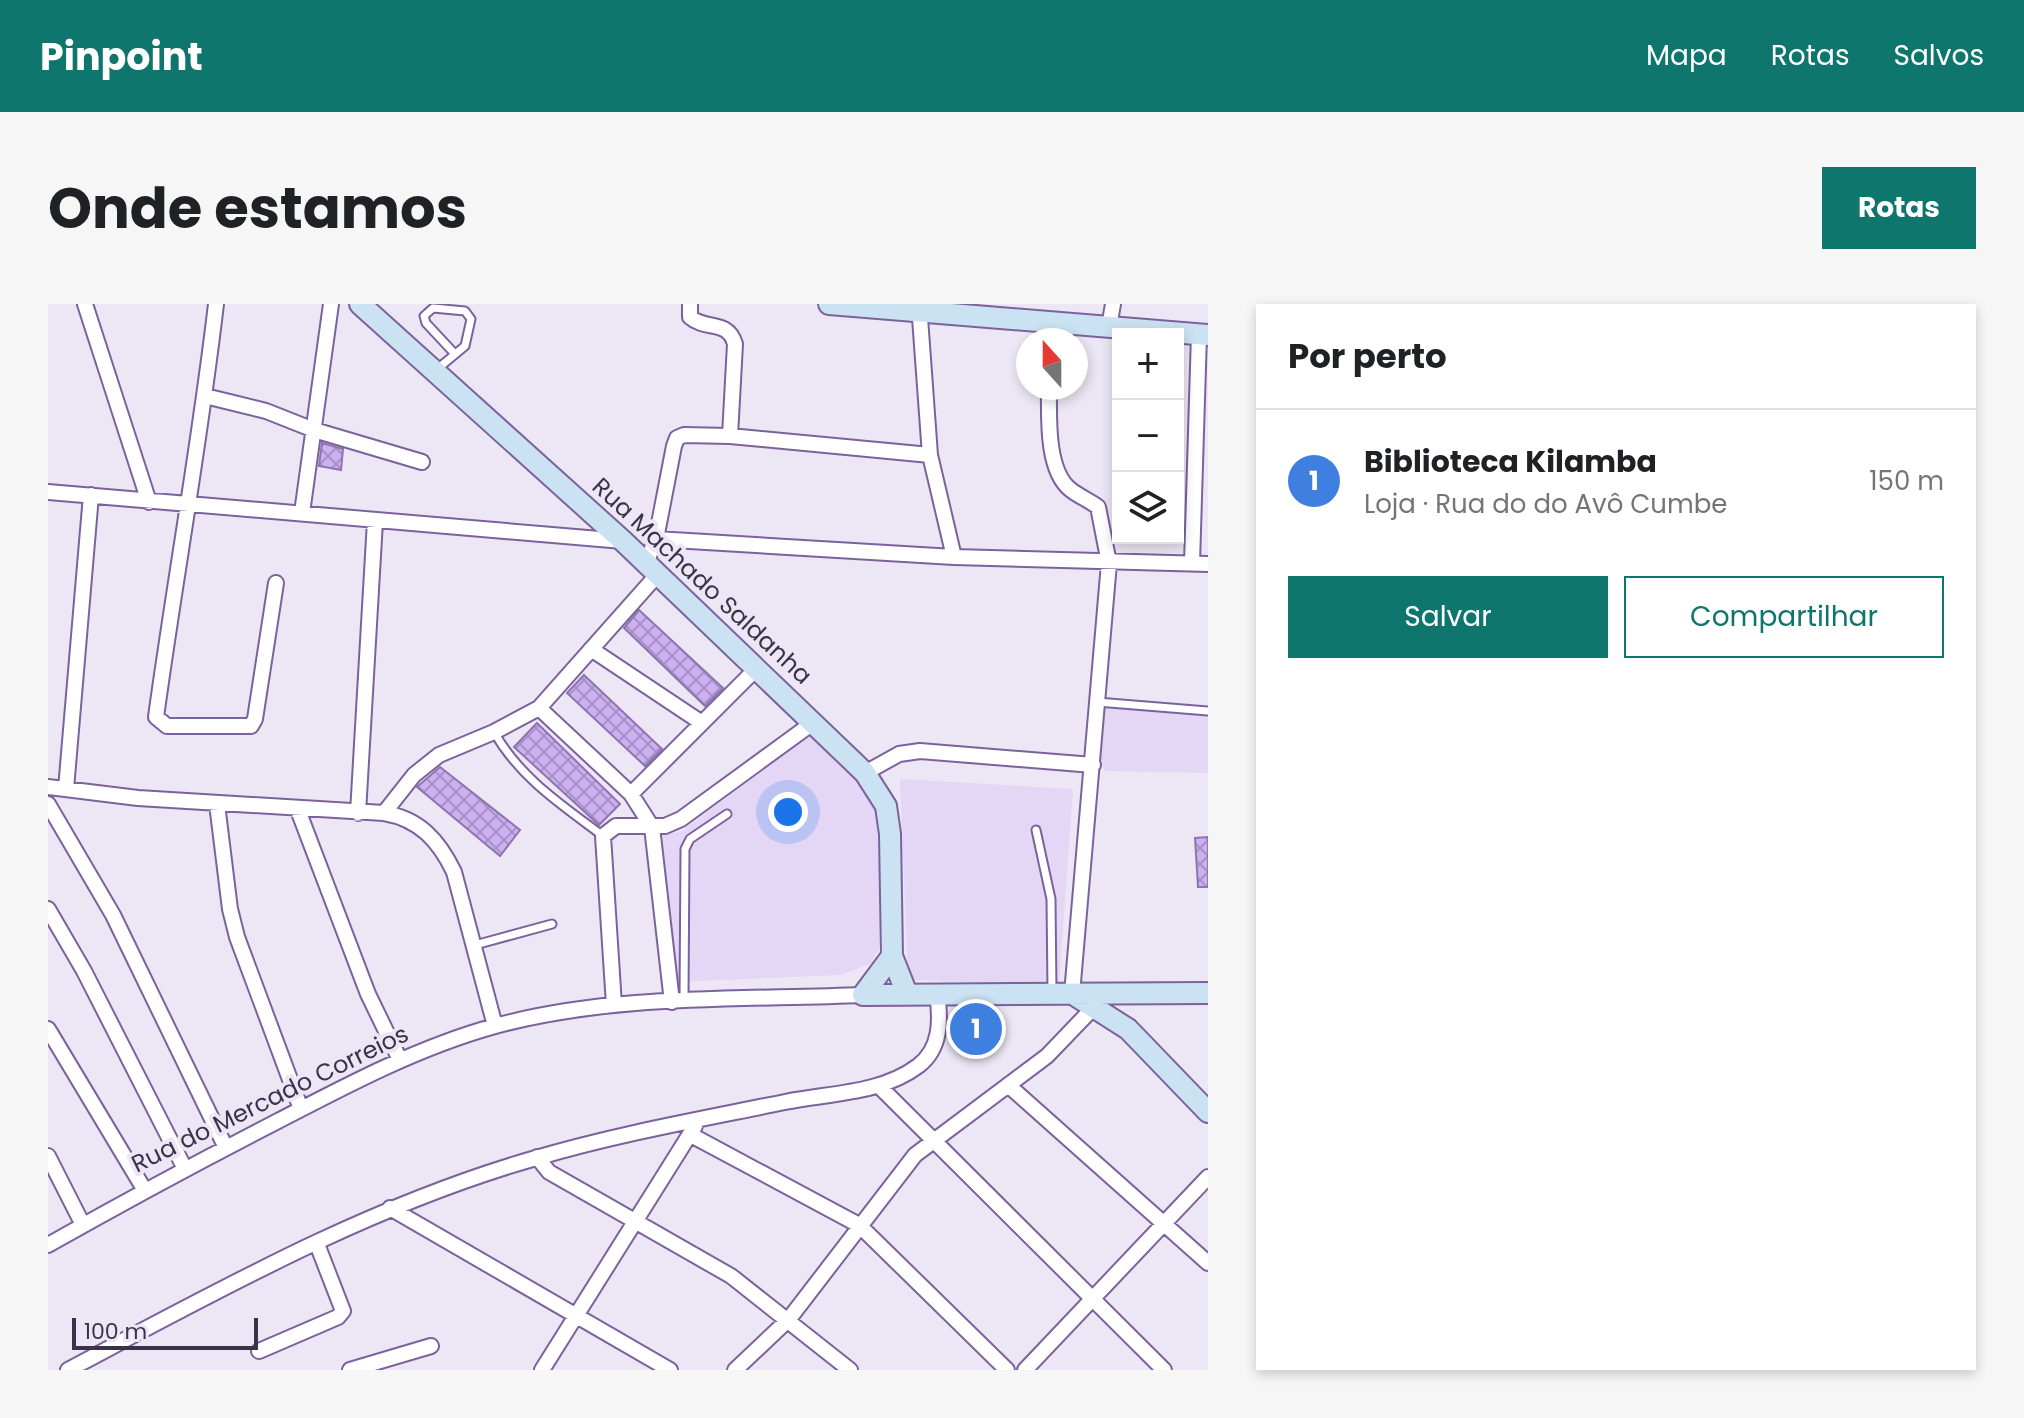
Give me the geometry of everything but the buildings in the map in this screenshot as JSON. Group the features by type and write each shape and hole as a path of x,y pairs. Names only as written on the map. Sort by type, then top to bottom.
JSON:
{"street":[{"path":"85,304 149,502"},
{"path":"216,304 156,717 160,723 242,729 251,726 255,719 276,583"},
{"path":"302,513 331,304"},
{"path":"690,304 690,317 695,322 725,328 732,333 735,344 730,436"},
{"path":"829,304 1021,312 1045,328"},
{"path":"1109,327 1113,304"},
{"name":"Rua Machado Saldanha","path":"362,305 623,541 865,773 886,806 890,834 892,956 907,994"},
{"path":"919,307 930,455 954,557"},
{"path":"1088,328 1109,327 1204,335 1192,563"},
{"path":"205,396 266,411 314,430 422,462"},
{"path":"1050,400 1054,457 1059,476 1071,490 1098,507 1109,563 1093,765 1062,994 1095,1006 1128,1029 1208,1112"},
{"path":"384,813 414,775 439,755 494,732 539,708 591,649 652,568 677,438 730,436 930,455"},
{"path":"48,492 623,541"},
{"path":"66,789 91,495"},
{"path":"358,813 375,521"},
{"path":"656,539 954,557 1208,564"},
{"path":"591,649 702,723"},
{"path":"631,794 757,668"},
{"path":"539,708 631,794 652,827 678,1002"},
{"path":"614,1005 603,836 616,826 632,823 652,827 681,819 814,722"},
{"path":"865,773 899,754 920,751 1093,765"},
{"path":"48,787 217,804 384,813 417,823 444,851 454,872 495,1026"},
{"path":"48,804 113,915 226,1148"},
{"path":"217,804 230,909 237,937 301,1109"},
{"path":"298,810 368,994 400,1060"},
{"path":"48,909 84,971 185,1169"},
{"path":"863,995 892,956"},
{"name":"Rua do Mercado Correios","path":"48,1245 144,1189 400,1060 495,1026 614,1005 678,1002 907,994 1208,993"},
{"path":"68,1370 390,1208 537,1157 694,1128 879,1086 922,1064 936,1042 941,1021 937,994"},
{"path":"1128,1029 1132,1005 1143,994"},
{"path":"735,1370 789,1319 896,1176 932,1141 1047,1056 1095,1006"},
{"path":"48,1029 144,1189"},
{"path":"1008,1085 1208,1263"},
{"path":"879,1086 1164,1370"},
{"path":"542,1370 579,1316 694,1128"},
{"path":"694,1128 859,1225 1007,1370"},
{"path":"48,1156 83,1225"},
{"path":"537,1157 549,1172 731,1276 850,1370"},
{"path":"1025,1370 1208,1177"},
{"path":"390,1208 670,1370"},
{"path":"259,1351 338,1317 343,1311 317,1244"},
{"path":"350,1370 431,1346"}],"lane":[{"path":"435,372 465,346 469,314 433,308 424,316 426,323 454,353"},
{"path":"1097,702 1208,711"},
{"path":"494,732 506,753 531,781 603,836"},
{"path":"678,1002 687,932 685,849 690,839 727,814"},
{"path":"1036,830 1051,899 1062,994"},
{"path":"475,945 552,924"}],"shaded area":[{"path":"1105,699 1208,706 1208,773 1105,771 1099,759"},
{"path":"813,732 854,772 870,798 881,828 879,949 870,964 840,975 675,982 660,836 682,831"},
{"path":"900,779 1073,789 1059,985 908,980"}],"place":[{"name":"Biblioteca Kilamba","path":"976,1029"}]}
